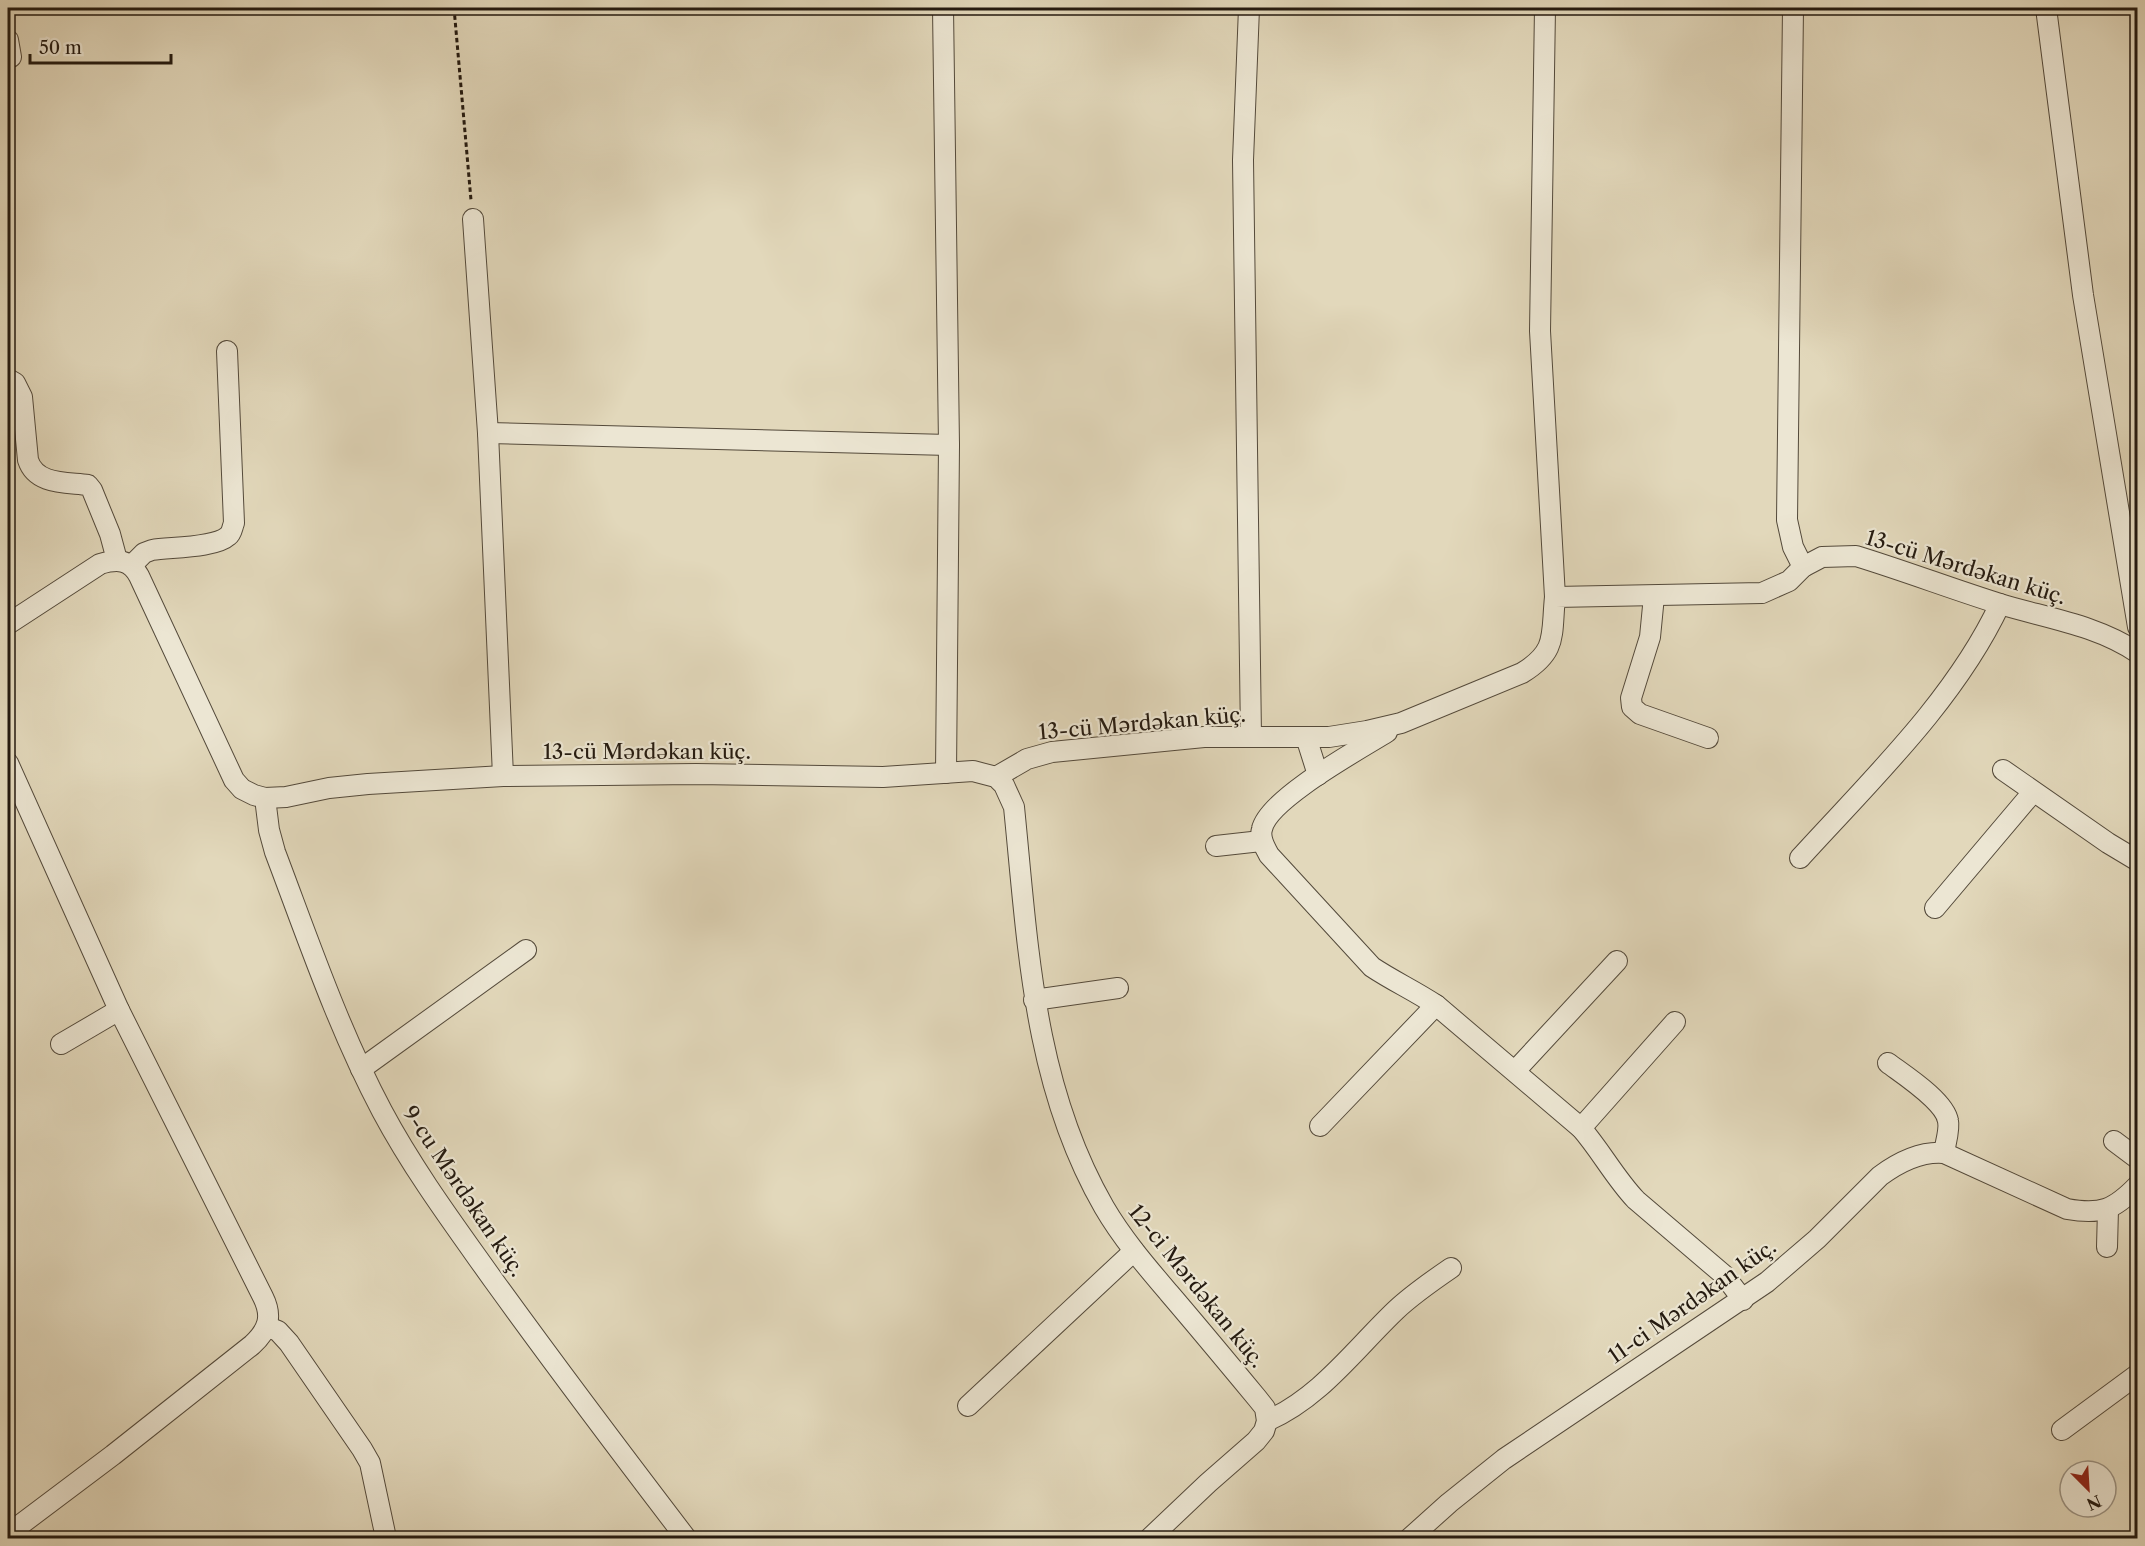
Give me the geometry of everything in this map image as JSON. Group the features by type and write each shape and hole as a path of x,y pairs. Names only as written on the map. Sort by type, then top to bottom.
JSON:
{"street":[{"path":"943,8 949,446 946,773"},
{"path":"1249,8 1243,160 1251,736"},
{"path":"1545,8 1540,332 1555,597"},
{"path":"1793,8 1787,520 1793,547 1803,567"},
{"path":"2046,8 2083,295 2138,627"},
{"path":"473,219 488,432 504,776"},
{"path":"8,624 100,564 124,563 152,550 222,541 230,534 234,523 227,351"},
{"path":"8,379 15,383 22,397 30,467 42,478 88,485 92,490 124,563 143,584 234,780 242,789 265,798"},
{"path":"488,432 949,446"},
{"name":"13-cü Mərdəkan küç.","path":"265,798 286,797 329,788 368,784 504,776 696,774 883,777 973,771 996,777 1027,759 1052,752 1204,738 1329,737 1357,733 1401,723 1522,673 1537,664 1548,651 1555,597 1762,593 1789,581 1803,567 1822,557 1839,555 1856,556 2000,604 2094,630 2137,649"},
{"path":"1654,596 1650,637 1631,698 1632,707 1640,714 1708,738"},
{"path":"1800,858 1920,724 1985,636 2000,604"},
{"path":"1401,723 1318,775 1269,814 1262,828 1261,841 1269,855 1372,967 1390,979 1416,991 1436,1005 1581,1128 1636,1200 1724,1275 1743,1300"},
{"path":"1306,737 1318,775"},
{"path":"8,763 119,1010 263,1297 269,1315 268,1327 252,1345 113,1455 8,1534"},
{"path":"2003,770 2108,843 2138,861"},
{"name":"12-ci Mərdəkan küç.","path":"996,777 1004,785 1014,807 1034,1000 1047,1066 1072,1139 1090,1182 1134,1251 1257,1398 1264,1408 1267,1421"},
{"path":"1935,908 2033,792"},
{"name":"9-cu Mərdəkan küç.","path":"265,798 269,830 275,852 336,1013 361,1068 413,1166 565,1379 686,1539"},
{"path":"1216,846 1261,841"},
{"path":"361,1068 526,950"},
{"path":"1515,1071 1617,961"},
{"path":"1034,1000 1118,988"},
{"path":"1320,1126 1436,1005"},
{"path":"61,1044 119,1010"},
{"path":"1581,1128 1675,1022"},
{"path":"1888,1063 1945,1111 1948,1122 1944,1153 2067,1209 2084,1212 2108,1209 2118,1204 2138,1185"},
{"path":"2114,1141 2138,1159"},
{"name":"11-ci Mərdəkan küç.","path":"1410,1539 1449,1503 1504,1459 1632,1371 1743,1300 1817,1239 1892,1167 1920,1155 1934,1152 1944,1153"},
{"path":"2107,1247 2108,1209"},
{"path":"968,1406 1134,1251"},
{"path":"1150,1539 1256,1441 1264,1431 1267,1421 1300,1404 1396,1311 1416,1293 1451,1268"},
{"path":"268,1327 278,1331 289,1343 363,1449 372,1469 386,1539"},
{"path":"2062,1430 2138,1374"}],"path":[{"path":"454,8 473,219"}]}
